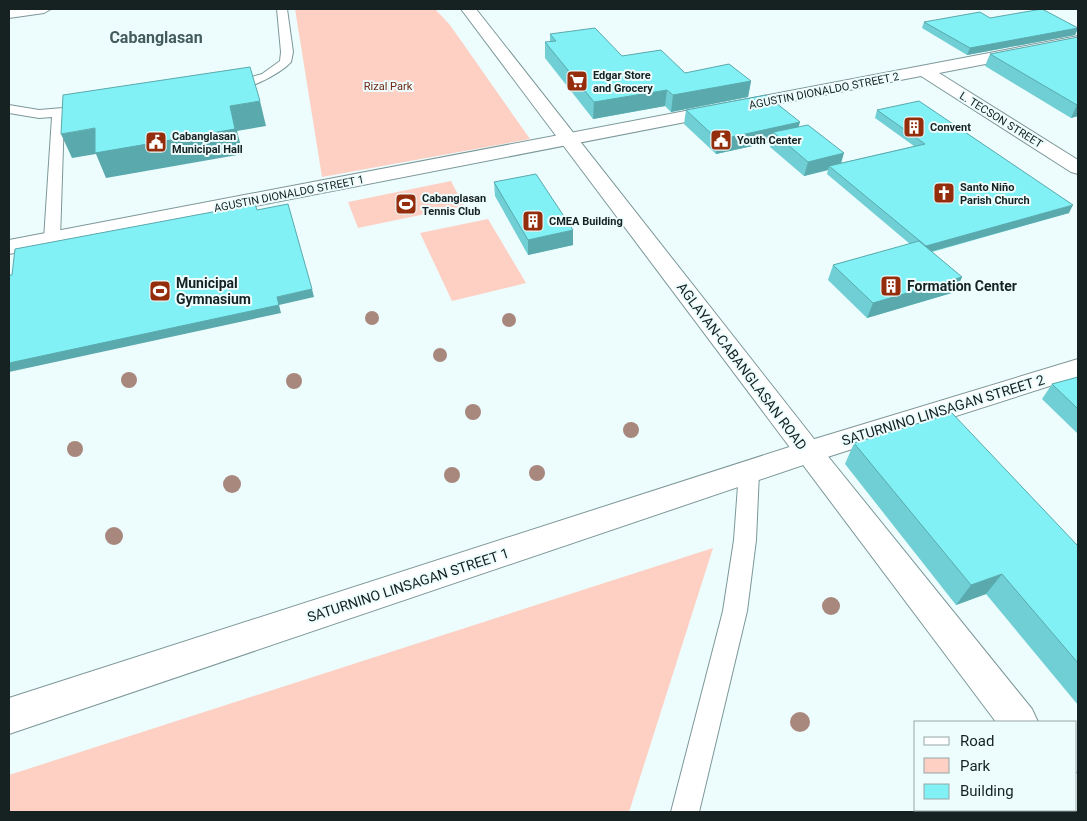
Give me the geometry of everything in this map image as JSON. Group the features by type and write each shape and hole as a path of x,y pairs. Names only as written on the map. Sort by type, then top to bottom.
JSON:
{"street":[{"path":"9,13 44,9"},
{"name":"AGLAYAN-CABANGLASAN ROAD","path":"468,9 808,452 1018,721"},
{"name":"AGUSTIN DIONALDO STREET 2","path":"570,140 1078,41"},
{"name":"L. TECSON STREET","path":"924,71 1078,168"},
{"name":"AGUSTIN DIONALDO STREET 1","path":"9,246 570,140"},
{"name":"SATURNINO LINSAGAN STREET 2","path":"808,452 1078,368"},
{"name":"SATURNINO LINSAGAN STREET 1","path":"9,716 808,452"}],"lane":[{"path":"217,90 266,76 285,62 287,52 282,9"},
{"path":"9,109 39,114 58,114 98,109"},
{"path":"52,239 58,114"},
{"path":"685,812 735,611 745,540 749,472"}],"green space":[{"name":"Rizal Park","path":"295,9 435,9 450,25 530,139 322,177"},
{"name":"Cabanglasan Tennis Club","path":"451,181 464,206 358,228 348,202"},
{"path":"488,219 526,283 452,301 420,233"},
{"path":"713,548 629,812 9,812 9,775"}],"building":[{"path":"1042,9 1078,28 970,48 924,22 980,12 990,18"},
{"path":"595,28 622,56 661,50 685,73 729,64 751,81 673,95 667,90 594,102 545,42 556,41 550,34"},
{"path":"1078,37 1078,105 990,54"},
{"path":"250,67 260,101 230,106 235,129 95,153 95,128 61,134 63,95"},
{"path":"766,95 800,122 718,140 686,110"},
{"name":"Santo Niño Parish Church","path":"919,101 1073,205 926,246 829,166 925,144 877,110"},
{"path":"808,125 844,153 808,162 773,132"},
{"name":"CMEA Building","path":"536,174 573,230 528,240 494,182"},
{"name":"Municipal Gymnasium","path":"255,204 257,210 288,204 312,289 277,297 279,305 9,363 9,275 12,275 15,249"},
{"path":"919,241 962,277 873,303 833,265"},
{"path":"1078,377 1078,409 1052,384"},
{"path":"952,413 1078,546 1078,663 1002,574 971,585 854,443"}],"place":[{"name":"Edgar Store and Grocery","path":"577,81"},
{"name":"Convent","path":"914,127"},
{"name":"Youth Center","path":"721,140"},
{"name":"Cabanglasan Municipal Hall","path":"156,142"},
{"name":"Santo Niño Parish Church","path":"944,193"},
{"name":"Cabanglasan Tennis Club","path":"406,204"},
{"name":"CMEA Building","path":"533,221"},
{"name":"Formation Center","path":"891,286"},
{"name":"Municipal Gymnasium","path":"160,291"}],"district":[{"name":"Cabanglasan","path":"156,37"}]}
